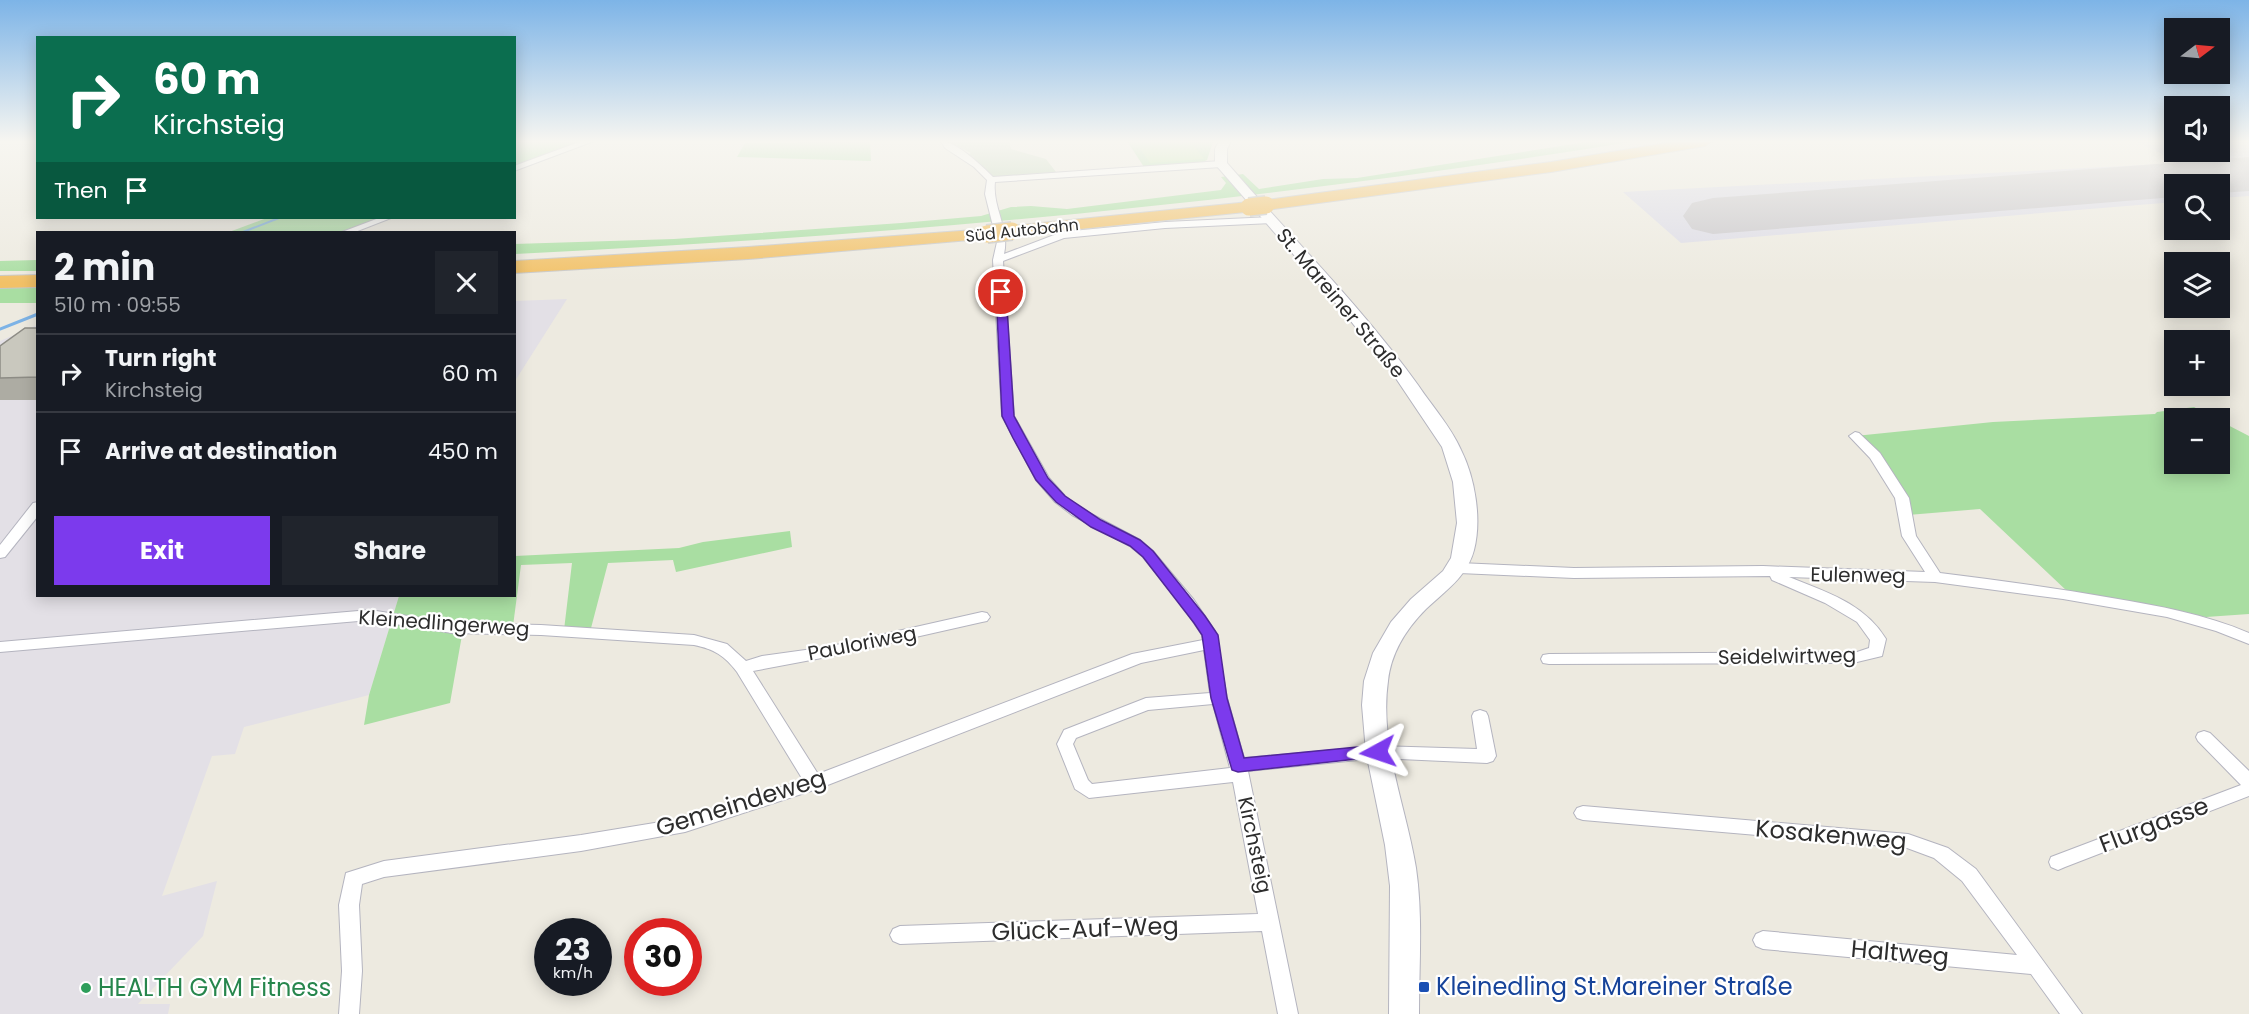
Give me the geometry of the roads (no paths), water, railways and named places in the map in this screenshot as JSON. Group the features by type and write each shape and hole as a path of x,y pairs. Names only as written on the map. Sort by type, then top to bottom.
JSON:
{"highway":[{"name":"Süd Autobahn","path":"1258,206 1363,188"},
{"name":"Süd Autobahn","path":"516,267 748,253 1258,206 1392,188"},
{"name":"Süd Autobahn","path":"516,259 987,230"},
{"path":"0,274 36,274"},
{"path":"0,282 36,282"}],"main road":[{"name":"St. Mareiner Straße","path":"1242,188 1371,333 1405,378 1452,449 1466,496 1468,529 1459,568"},
{"path":"1404,1014 1405,891 1395,827 1378,752 1375,711 1376,680 1383,654 1410,613 1459,568"}],"street":[{"name":"Kirchsteig","path":"990,188 989,194 1002,242 998,260 1008,416 1043,480 1060,499 1096,524 1135,543 1148,554 1189,604 1210,635 1219,698 1239,770 1288,1014"},
{"path":"998,260 1062,236 1165,225 1258,206"},
{"path":"350,231 383,219"},
{"path":"1856,436 1875,456 1902,498 1909,536 1935,577"},
{"path":"0,554 36,509"},
{"name":"Eulenweg","path":"1459,568 1574,573 1763,572 1935,577 2062,594 2167,612 2222,627 2249,639"},
{"name":"Seidelwirtweg","path":"1549,659 1827,658 1857,657 1876,652 1878,639 1862,618 1830,600 1763,572"},
{"name":"Kleinedlingerweg","path":"0,647 370,615 452,628 542,630 694,639 729,651 743,668 814,783"},
{"name":"Pauloriweg","path":"743,668 762,662 827,652 982,617"},
{"name":"Gemeindeweg","path":"349,1014 352,971 348,905 353,879 384,868 581,843 670,829 721,815 814,783 1138,658 1210,644"},
{"path":"1219,698 1146,704 1070,734 1065,744 1081,784 1089,791 1378,752 1487,756 1480,716"},
{"path":"2204,737 2249,782"},
{"name":"Flurgasse","path":"2058,862 2249,789"},
{"name":"Kosakenweg","path":"1583,813 1908,840 1925,845 1941,853 1969,875 2072,1014"},
{"name":"Glück-Auf-Weg","path":"900,935 1271,922"},
{"name":"Haltweg","path":"1763,940 2037,966"}],"waterway":[{"path":"246,231 276,219"},
{"path":"0,329 36,315"}],"place":[{"name":"Kleinedling St.Mareiner Straße","path":"1424,987"},
{"name":"HEALTH GYM Fitness","path":"86,988"}]}
